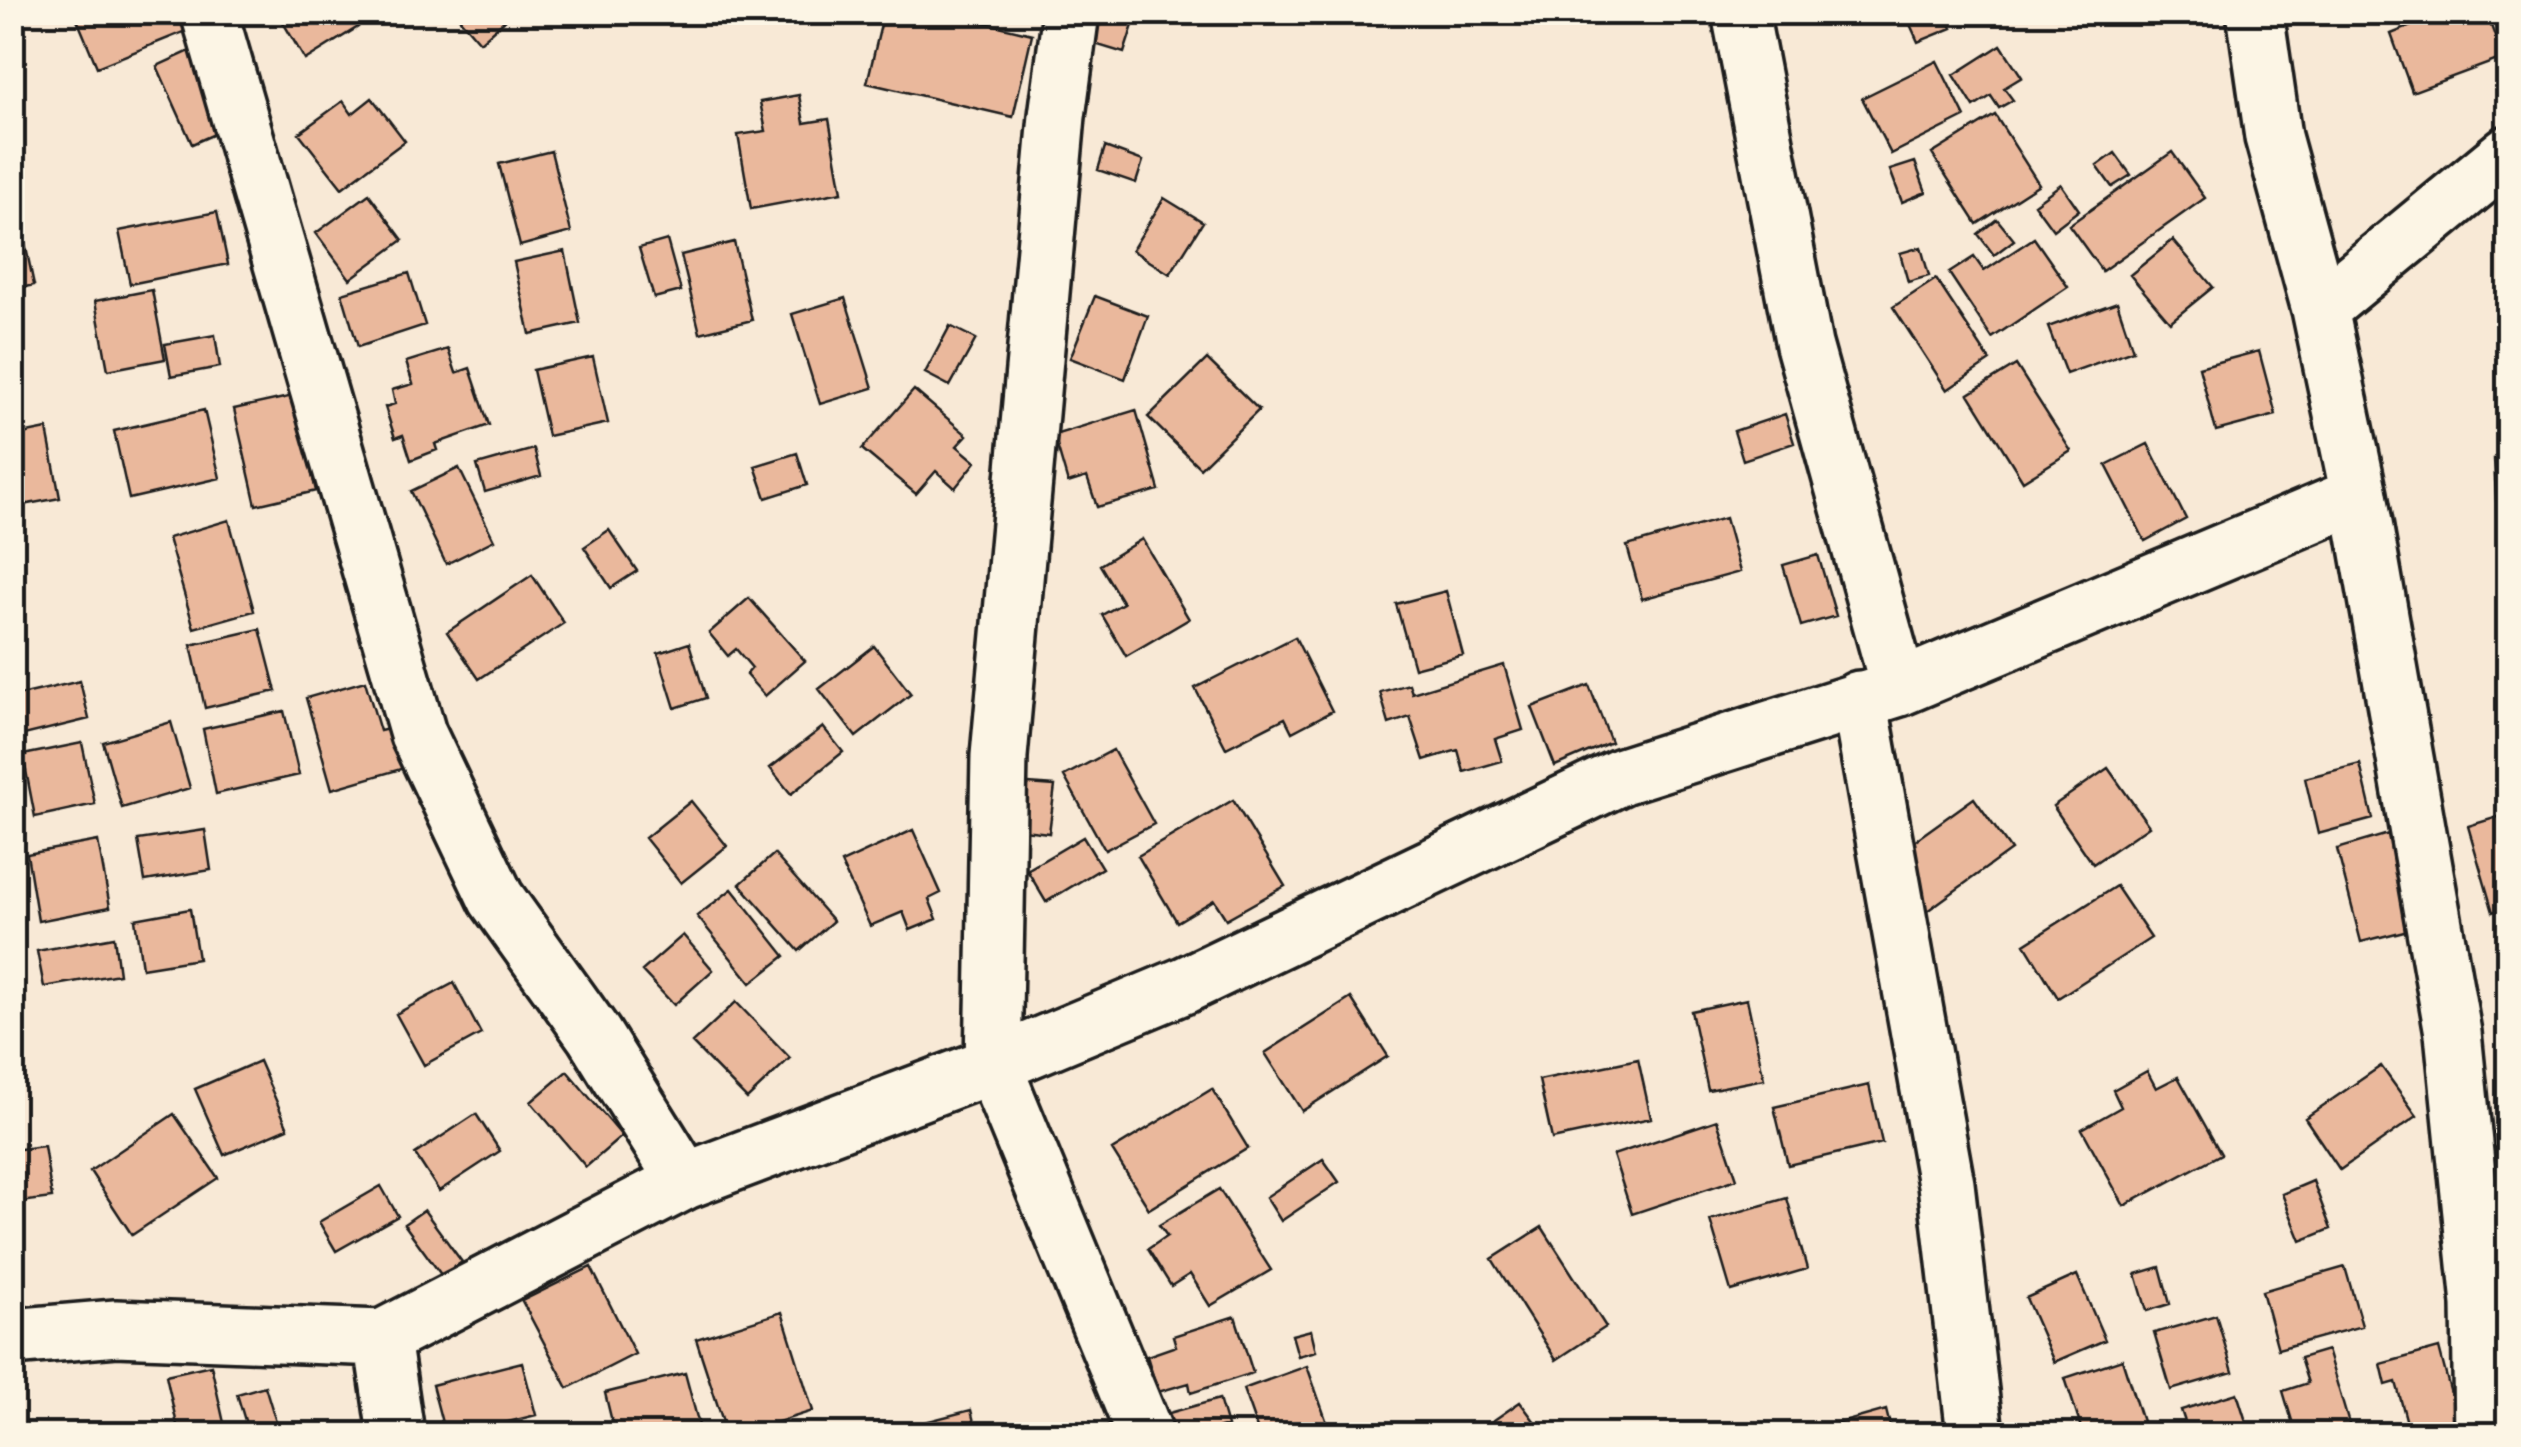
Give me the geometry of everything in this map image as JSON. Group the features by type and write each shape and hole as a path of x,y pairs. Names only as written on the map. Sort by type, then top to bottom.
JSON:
{"street":[{"path":"209,12 418,734 496,898 594,1036 685,1181"},
{"path":"1071,12 1057,116 999,756 993,1065 1145,1434"},
{"path":"1740,12 1804,345 1879,693 1946,1184 1975,1434"},
{"path":"2255,12 2273,136 2320,309 2358,496 2453,1033 2480,1304 2482,1434"},
{"path":"2320,309 2508,154"},
{"path":"12,1337 116,1328 382,1338 685,1181 993,1065 1186,986 1622,776 1879,693 2358,496"},
{"path":"382,1338 396,1434"}],"building":[{"path":"74,12 179,12 186,31 97,67"},
{"path":"277,12 349,12 358,27 305,60"},
{"path":"454,12 514,12 480,42"},
{"path":"884,12 940,12 1032,34 1013,117 867,83"},
{"path":"1097,12 1115,12 1135,19 1124,53 1088,42"},
{"path":"1944,12 1952,28 1918,42 1905,13"},
{"path":"2446,12 2486,12 2503,58 2412,92 2391,34"},
{"path":"203,45 237,124 192,144 157,66"},
{"path":"2001,45 2022,77 2004,88 2013,100 1999,108 1991,96 1974,107 1954,75"},
{"path":"1937,61 1965,117 1891,154 1862,98"},
{"path":"799,95 804,123 829,119 842,192 751,209 738,135 766,131 760,102"},
{"path":"372,98 405,141 342,188 299,133 343,101 352,114"},
{"path":"1995,115 2039,184 1977,224 1932,154"},
{"path":"1105,147 1143,161 1136,183 1098,170"},
{"path":"551,151 571,232 520,246 499,164"},
{"path":"2172,152 2205,198 2102,271 2069,225"},
{"path":"2115,153 2131,175 2112,187 2097,166"},
{"path":"1915,162 1926,192 1902,202 1890,170"},
{"path":"2061,184 2079,210 2053,230 2034,204"},
{"path":"369,194 403,240 350,279 316,233"},
{"path":"1164,198 1203,222 1170,274 1132,250"},
{"path":"18,210 34,285 12,290 12,211"},
{"path":"217,212 228,264 130,284 119,231"},
{"path":"1997,219 2014,240 1994,255 1978,234"},
{"path":"2034,238 2068,287 1992,338 1949,273 1974,257 1984,271"},
{"path":"667,240 681,291 654,298 639,248"},
{"path":"2173,240 2213,287 2170,322 2130,275"},
{"path":"734,242 752,320 700,333 681,255"},
{"path":"1921,247 1929,276 1908,282 1900,253"},
{"path":"565,251 580,323 530,334 514,262"},
{"path":"409,273 425,325 358,347 342,293"},
{"path":"1936,279 1990,361 1947,390 1893,307"},
{"path":"152,290 165,359 108,370 95,301"},
{"path":"1095,296 1148,316 1125,379 1070,358"},
{"path":"845,298 873,388 820,404 792,314"},
{"path":"2117,302 2133,350 2066,374 2048,327"},
{"path":"950,326 976,339 950,386 925,373"},
{"path":"215,335 220,367 171,376 165,344"},
{"path":"448,349 456,373 470,368 489,425 435,444 437,450 411,460 403,435 395,438 385,407 395,404 392,390 413,384 406,362"},
{"path":"2259,351 2276,415 2216,431 2199,367"},
{"path":"593,357 608,423 548,436 533,370"},
{"path":"1207,359 1259,410 1200,468 1148,417"},
{"path":"2016,365 2071,451 2023,481 1969,394"},
{"path":"914,390 967,435 957,446 976,462 955,488 936,471 916,494 862,449"},
{"path":"293,396 316,491 256,505 234,409"},
{"path":"204,410 220,478 129,499 114,431"},
{"path":"1136,410 1159,490 1097,507 1087,477 1068,483 1054,435"},
{"path":"1785,414 1794,443 1743,460 1734,431"},
{"path":"47,429 60,498 12,507 12,436"},
{"path":"2148,444 2186,519 2145,541 2106,465"},
{"path":"534,449 541,476 485,492 477,465"},
{"path":"797,453 807,485 766,498 755,466"},
{"path":"2508,458 2508,517 2497,517 2494,459"},
{"path":"459,468 494,540 446,564 411,491"},
{"path":"1725,518 1740,572 1642,599 1627,546"},
{"path":"229,520 254,611 194,628 168,538"},
{"path":"609,530 637,571 611,588 584,547"},
{"path":"1142,539 1189,619 1126,656 1102,615 1123,603 1100,565"},
{"path":"1818,555 1836,616 1801,626 1783,565"},
{"path":"532,575 564,623 479,679 447,632"},
{"path":"1446,591 1463,655 1414,668 1396,604"},
{"path":"749,598 805,661 765,696 746,675 752,668 736,649 728,656 709,633"},
{"path":"260,629 276,691 205,708 191,645"},
{"path":"1295,637 1332,711 1292,732 1285,718 1226,748 1195,688"},
{"path":"689,643 706,698 675,708 658,653"},
{"path":"874,646 911,694 856,737 819,689"},
{"path":"1504,665 1523,730 1495,739 1502,761 1464,772 1458,750 1424,760 1410,717 1389,724 1380,692 1409,684 1412,693"},
{"path":"80,681 89,719 12,738 12,697"},
{"path":"365,681 380,731 397,727 408,767 332,789 306,698"},
{"path":"1589,685 1611,742 1555,766 1532,707"},
{"path":"284,711 299,775 216,794 203,729"},
{"path":"171,722 190,788 122,808 103,742"},
{"path":"823,727 843,752 791,794 770,768"},
{"path":"82,743 95,804 35,817 23,755"},
{"path":"1113,750 1154,824 1105,850 1064,776"},
{"path":"2360,764 2373,819 2318,834 2305,778"},
{"path":"2108,768 2149,826 2093,864 2053,806"},
{"path":"1028,784 1055,786 1049,833 1023,830"},
{"path":"1974,798 2011,850 1927,911 1889,859"},
{"path":"1233,800 1285,886 1226,919 1214,900 1177,922 1138,856"},
{"path":"691,801 727,846 681,883 645,838"},
{"path":"2508,814 2508,907 2493,912 2468,826"},
{"path":"205,830 211,870 145,881 138,840"},
{"path":"913,830 941,893 929,899 937,919 910,930 903,912 870,926 841,863"},
{"path":"2388,834 2412,929 2361,942 2337,849"},
{"path":"1083,837 1102,868 1046,902 1027,870"},
{"path":"98,841 110,907 38,921 27,854"},
{"path":"774,854 833,921 799,951 740,884"},
{"path":"2116,886 2151,938 2058,998 2025,944"},
{"path":"732,889 785,956 751,983 697,916"},
{"path":"190,909 198,959 142,968 135,919"},
{"path":"683,935 713,970 674,1005 642,971"},
{"path":"114,937 119,974 44,987 37,951"},
{"path":"454,983 481,1034 424,1065 396,1014"},
{"path":"1351,998 1388,1056 1302,1111 1265,1053"},
{"path":"1747,999 1764,1079 1708,1090 1691,1011"},
{"path":"736,1002 790,1058 747,1099 692,1043"},
{"path":"1638,1059 1651,1118 1552,1139 1539,1080"},
{"path":"259,1061 288,1128 224,1155 195,1089"},
{"path":"2381,1066 2417,1116 2340,1170 2305,1118"},
{"path":"567,1071 622,1136 586,1167 531,1102"},
{"path":"2147,1071 2156,1088 2178,1077 2221,1154 2124,1206 2082,1129 2121,1107 2113,1090"},
{"path":"1869,1085 1882,1143 1788,1165 1774,1107"},
{"path":"1212,1089 1248,1148 1149,1209 1112,1150"},
{"path":"174,1114 218,1178 132,1235 90,1171"},
{"path":"476,1114 500,1151 439,1191 415,1154"},
{"path":"1717,1120 1737,1179 1632,1214 1613,1155"},
{"path":"44,1146 52,1198 12,1203 12,1150"},
{"path":"1323,1159 1339,1182 1281,1221 1266,1197"},
{"path":"2313,1181 2331,1229 2301,1241 2282,1194"},
{"path":"381,1186 398,1216 336,1251 319,1222"},
{"path":"1219,1189 1271,1270 1210,1306 1190,1274 1171,1286 1148,1249 1167,1236 1159,1225"},
{"path":"1787,1198 1807,1269 1731,1291 1710,1220"},
{"path":"424,1210 462,1262 442,1276 404,1224"},
{"path":"1542,1227 1606,1327 1556,1360 1492,1259"},
{"path":"591,1267 635,1354 568,1388 522,1301"},
{"path":"2160,1267 2170,1304 2147,1311 2136,1274"},
{"path":"2345,1267 2362,1326 2278,1349 2262,1291"},
{"path":"2077,1275 2105,1340 2054,1362 2026,1298"},
{"path":"782,1312 813,1411 740,1434 727,1434 696,1339"},
{"path":"2216,1315 2233,1372 2171,1390 2154,1333"},
{"path":"1235,1316 1253,1373 1191,1393 1189,1383 1158,1392 1147,1356 1176,1346 1173,1336"},
{"path":"1311,1330 1316,1351 1298,1356 1292,1335"},
{"path":"2439,1348 2458,1421 2410,1434 2396,1382 2386,1385 2381,1364"},
{"path":"2327,1350 2352,1434 2296,1434 2283,1391 2308,1383 2300,1358"},
{"path":"2122,1359 2145,1431 2083,1434 2065,1378"},
{"path":"522,1362 536,1415 460,1434 445,1434 432,1385"},
{"path":"211,1365 224,1423 179,1434 166,1375"},
{"path":"1307,1366 1331,1434 1259,1434 1243,1389"},
{"path":"685,1373 700,1429 680,1434 615,1434 605,1393"},
{"path":"265,1386 279,1432 249,1434 237,1394"},
{"path":"2237,1393 2250,1434 2189,1434 2181,1410"},
{"path":"1219,1399 1227,1426 1197,1434 1175,1434 1169,1413"},
{"path":"1520,1402 1544,1434 1474,1434"},
{"path":"971,1410 977,1434 886,1432"},
{"path":"1886,1410 1892,1434 1801,1434"}]}
